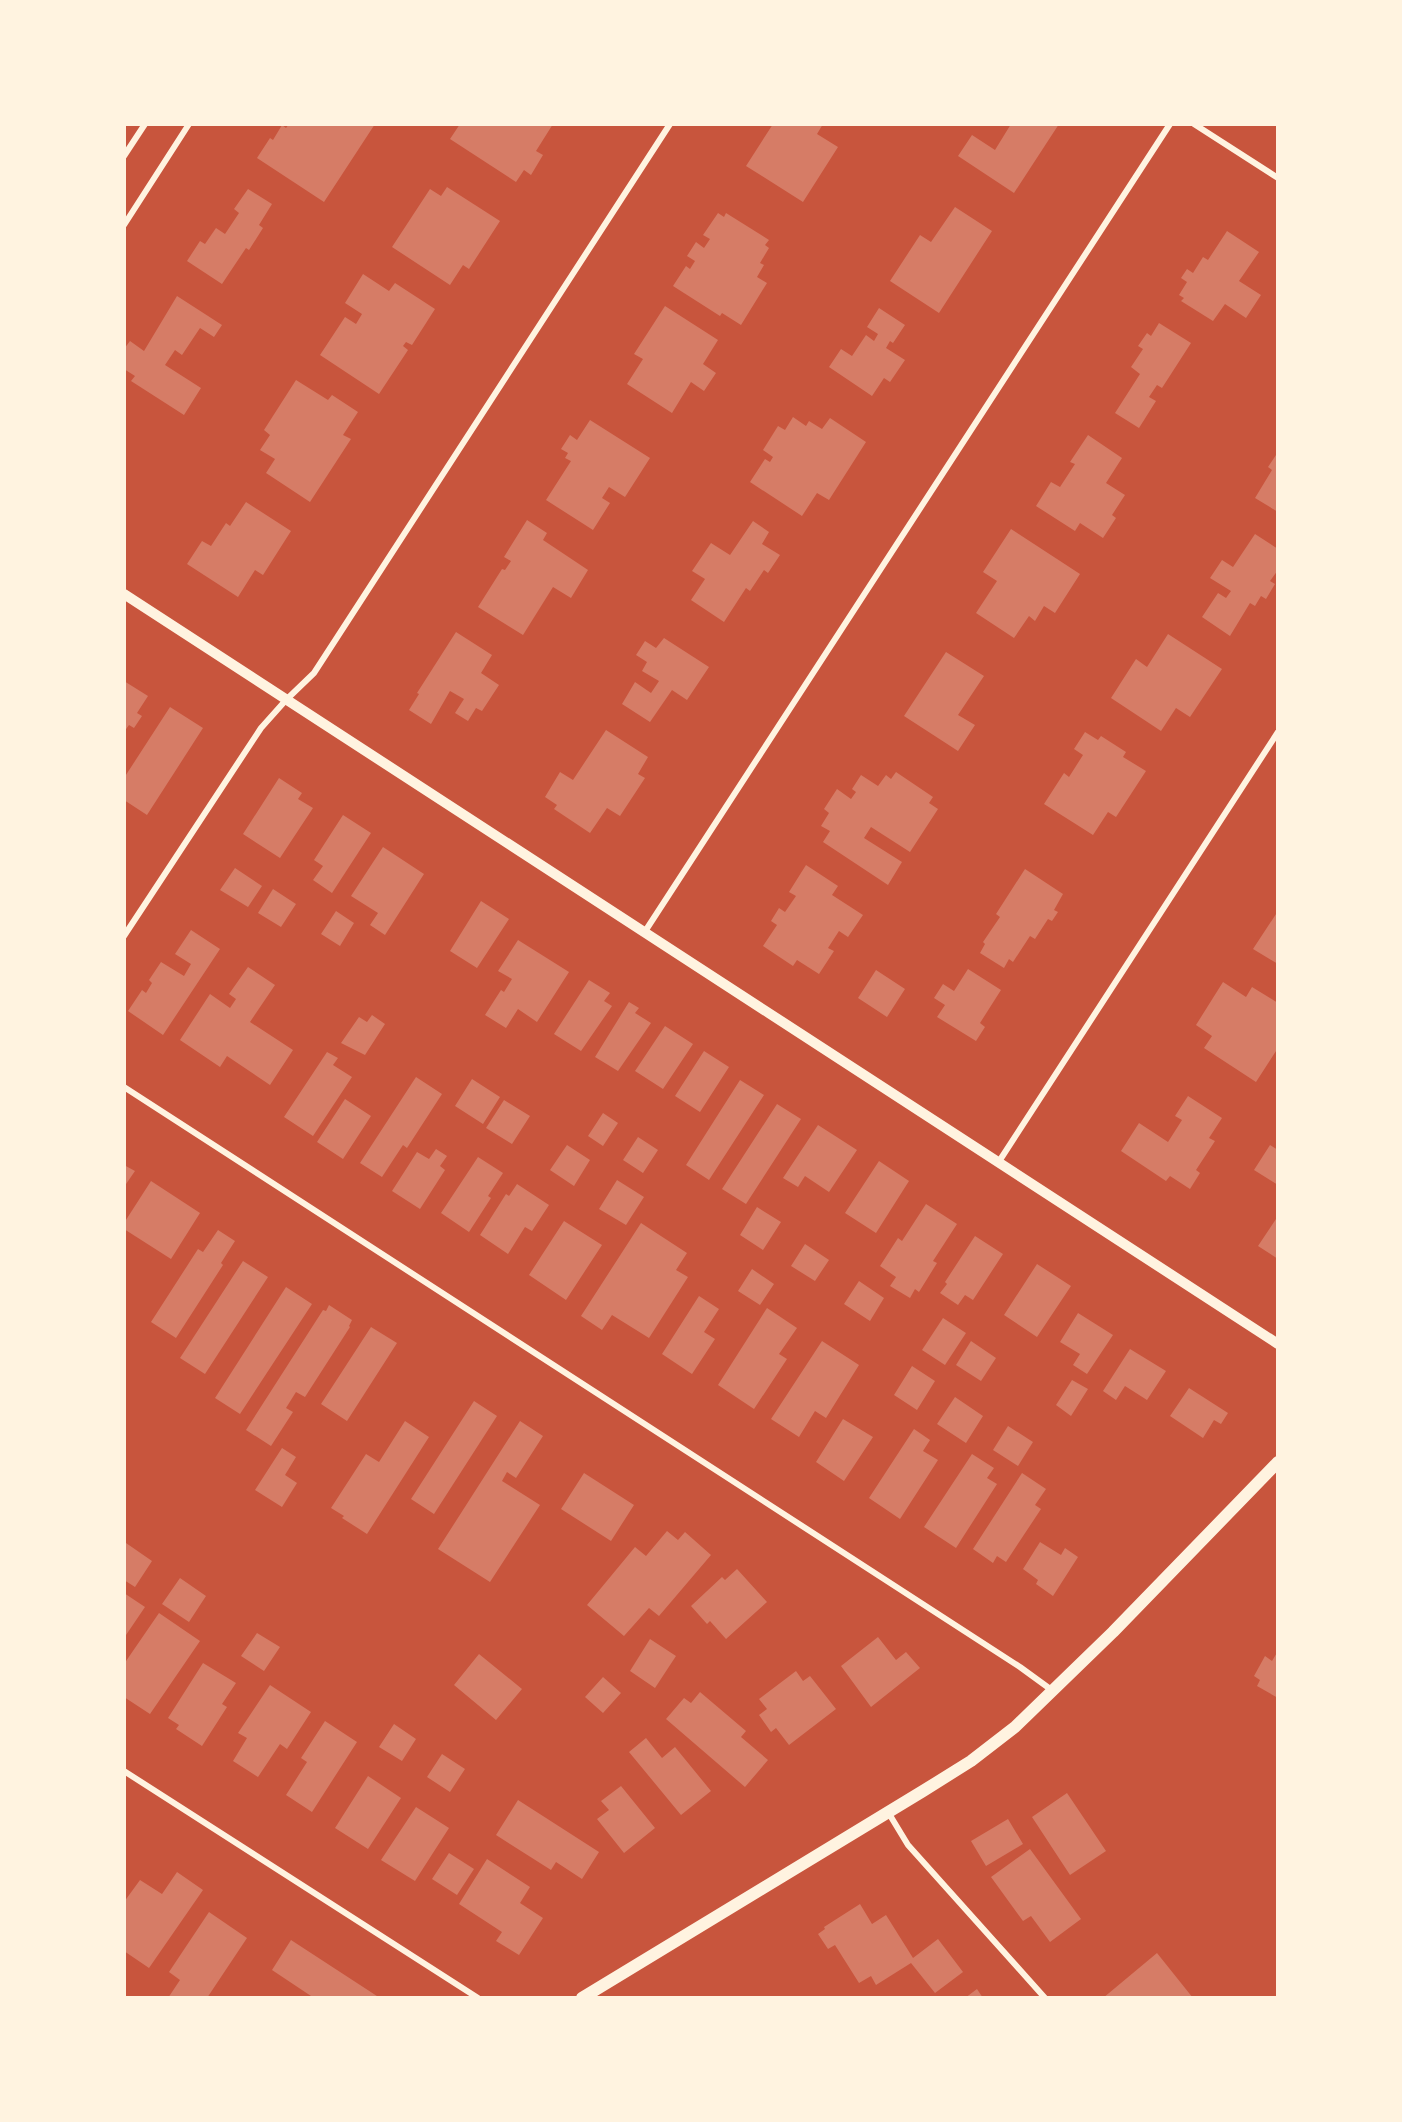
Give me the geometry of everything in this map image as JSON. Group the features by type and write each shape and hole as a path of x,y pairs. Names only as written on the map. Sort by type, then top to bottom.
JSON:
{"main road":[{"path":"582,1998 971,1761 1016,1727 1278,1462"}],"street":[{"path":"124,156 145,124"},
{"path":"124,225 189,124"},
{"path":"124,936 256,735 286,700 314,673 670,124"},
{"path":"644,933 1170,124"},
{"path":"1194,124 1278,178"},
{"path":"124,594 1278,1344"},
{"path":"998,1163 1278,732"},
{"path":"124,1087 1000,1654 1053,1691"},
{"path":"124,1771 478,1998"},
{"path":"888,1811 908,1845 1045,1998"}],"building":[{"path":"289,124 375,124 324,202 257,158 270,138 273,140 282,125 286,128"},
{"path":"460,124 553,124 536,151 543,155 531,175 524,170 516,182 450,139"},
{"path":"773,124 823,124 817,134 838,147 803,202 746,166"},
{"path":"1011,124 1059,124 1014,193 958,156 972,135 995,150"},
{"path":"447,187 500,221 469,269 463,265 450,285 392,247 430,189 441,196"},
{"path":"248,189 272,204 259,225 263,228 249,250 246,248 222,284 187,261 200,241 205,244 216,228 225,234 239,213 234,209"},
{"path":"955,207 992,231 939,313 890,281 920,235 931,242"},
{"path":"718,213 724,217 726,213 769,240 765,245 769,248 760,263 764,265 757,277 767,283 741,325 722,313 720,316 673,286 686,266 690,269 695,261 687,256 696,242 704,248 710,239 703,235"},
{"path":"1227,231 1259,252 1239,281 1261,295 1246,318 1225,304 1213,321 1181,301 1184,298 1179,295 1187,282 1181,278 1187,269 1193,273 1203,257 1208,260"},
{"path":"363,274 389,291 395,283 435,309 412,345 406,342 403,346 408,350 379,394 320,355 345,317 356,324 362,314 345,303"},
{"path":"177,296 222,325 214,337 200,328 182,355 175,350 165,365 201,388 184,415 131,381 135,376 124,369 124,349 130,341 144,351"},
{"path":"665,306 718,340 703,364 716,373 704,391 691,382 672,413 627,384 643,359 634,354"},
{"path":"879,308 905,325 893,343 890,341 886,348 905,360 890,382 884,378 872,396 829,367 841,349 852,356 866,335 874,341 878,334 867,327"},
{"path":"1159,323 1191,343 1162,388 1157,385 1149,397 1156,401 1139,428 1115,413 1140,374 1131,367 1143,349 1138,346 1147,333 1151,336"},
{"path":"296,380 328,400 332,395 358,412 343,435 351,439 310,502 266,473 275,459 260,450 270,435 264,430"},
{"path":"793,417 806,426 809,421 822,429 830,418 866,442 829,500 817,493 802,516 750,482 765,459 770,462 773,457 763,450 778,426 785,430"},
{"path":"590,420 650,458 625,497 609,487 602,498 610,503 593,530 546,500 571,461 565,458 568,453 561,449 570,435 577,440"},
{"path":"1088,435 1122,458 1106,483 1125,495 1112,515 1116,518 1103,538 1080,523 1075,531 1036,506 1051,482 1060,487 1075,464 1070,462"},
{"path":"1278,452 1278,512 1255,498 1272,470 1268,467"},
{"path":"246,502 291,531 263,575 255,570 238,597 187,564 202,541 211,546 226,523 230,526"},
{"path":"527,520 547,533 543,540 588,570 571,598 553,587 523,635 478,607 502,569 505,570 511,561 504,557"},
{"path":"753,521 769,532 762,544 780,555 768,573 764,570 750,591 746,588 724,622 691,600 705,579 692,571 711,543 730,555"},
{"path":"1011,529 1080,574 1055,613 1044,606 1035,621 1029,616 1014,638 976,613 997,581 983,572"},
{"path":"1255,534 1278,549 1278,570 1270,581 1275,584 1266,599 1261,596 1255,606 1250,603 1230,636 1202,617 1218,593 1226,598 1231,591 1210,578 1222,560 1233,567"},
{"path":"456,632 492,655 481,673 499,685 482,711 476,708 468,721 455,713 464,699 450,691 431,724 409,710 419,694 417,693"},
{"path":"1168,634 1222,669 1190,717 1176,708 1161,731 1111,698 1136,659 1147,667"},
{"path":"664,638 709,667 687,700 672,690 650,722 622,704 635,682 651,693 659,681 642,671 647,662 636,655 645,641 656,648"},
{"path":"946,652 984,676 958,715 975,725 958,751 904,716"},
{"path":"124,681 148,696 137,713 142,716 134,728 129,725 124,732"},
{"path":"170,707 203,728 147,815 124,800 124,778"},
{"path":"606,730 648,757 638,774 645,778 620,816 607,808 590,833 554,809 557,805 545,797 560,772 573,780"},
{"path":"1085,732 1098,740 1101,736 1126,752 1123,757 1146,771 1116,817 1108,812 1093,835 1044,804 1064,773 1069,777 1083,755 1074,749"},
{"path":"896,772 933,797 929,803 938,809 910,852 871,827 864,838 902,862 888,885 823,842 830,831 821,826 829,813 824,809 837,789 851,799 856,792 852,789 861,775 878,786 886,775 891,779"},
{"path":"279,778 302,793 298,799 313,808 280,858 243,834"},
{"path":"343,815 371,833 332,893 313,880 323,866 314,860"},
{"path":"383,847 424,874 385,935 370,925 378,913 351,896"},
{"path":"806,865 838,886 832,895 863,915 848,937 839,931 828,948 834,951 819,974 797,960 793,966 763,946 777,925 771,921 779,908 785,912 796,896 789,892"},
{"path":"235,868 262,886 248,907 220,890"},
{"path":"1025,869 1063,894 1054,910 1058,912 1052,921 1048,919 1035,939 1030,936 1013,962 1009,959 1004,968 980,953 985,944 983,942 1000,917 996,914"},
{"path":"273,889 296,904 281,927 258,913"},
{"path":"481,901 509,919 477,968 450,951"},
{"path":"336,911 354,923 340,946 321,934"},
{"path":"1278,911 1278,964 1253,949"},
{"path":"191,930 220,949 163,1035 128,1011 142,990 146,993 152,983 149,980 161,962 184,976 191,964 175,954"},
{"path":"518,940 569,972 537,1022 518,1009 506,1028 485,1015 501,990 504,992 512,979 498,971"},
{"path":"248,967 275,985 250,1022 293,1050 270,1085 227,1056 220,1067 180,1040 210,994 230,1008 236,999 229,994"},
{"path":"968,969 1001,990 980,1023 985,1027 976,1041 937,1017 945,1005 934,998 943,984 954,991"},
{"path":"876,970 905,989 887,1017 858,998"},
{"path":"589,980 610,993 604,1001 612,1006 581,1051 554,1034"},
{"path":"1223,982 1246,997 1252,987 1278,1003 1278,1048 1256,1082 1204,1048 1212,1036 1196,1025"},
{"path":"629,1002 639,1008 635,1013 651,1023 618,1071 595,1057"},
{"path":"372,1015 385,1024 365,1055 341,1043 359,1017 367,1022"},
{"path":"665,1026 693,1044 663,1089 635,1071"},
{"path":"704,1051 729,1067 700,1112 675,1096"},
{"path":"327,1052 338,1058 333,1065 352,1077 313,1136 284,1117"},
{"path":"416,1077 442,1094 407,1148 403,1145 382,1177 360,1163"},
{"path":"472,1079 500,1097 483,1124 455,1106"},
{"path":"740,1080 764,1095 709,1180 686,1165"},
{"path":"1188,1096 1222,1118 1209,1138 1215,1141 1196,1170 1200,1173 1190,1189 1170,1176 1166,1181 1121,1151 1139,1123 1168,1142 1182,1120 1175,1116"},
{"path":"345,1099 371,1116 343,1159 317,1142"},
{"path":"504,1100 530,1116 512,1144 486,1128"},
{"path":"777,1104 801,1119 746,1204 722,1189"},
{"path":"603,1113 618,1123 603,1146 588,1136"},
{"path":"818,1125 857,1150 829,1192 805,1176 798,1187 783,1178"},
{"path":"638,1137 658,1150 643,1173 623,1160"},
{"path":"567,1145 590,1160 574,1186 550,1170"},
{"path":"1270,1145 1278,1150 1278,1185 1254,1170"},
{"path":"436,1149 447,1156 440,1166 445,1170 420,1209 392,1191 417,1152 429,1159"},
{"path":"478,1157 503,1173 488,1196 491,1198 469,1232 441,1213"},
{"path":"879,1161 909,1181 876,1233 845,1213"},
{"path":"124,1165 135,1171 124,1187"},
{"path":"617,1180 644,1197 626,1225 599,1209"},
{"path":"151,1181 200,1213 171,1259 124,1229 124,1223"},
{"path":"517,1184 549,1205 532,1231 525,1227 508,1254 480,1235 506,1194 509,1196"},
{"path":"926,1204 957,1224 933,1261 937,1263 919,1292 915,1289 910,1298 890,1286 896,1277 880,1266 898,1238 902,1241"},
{"path":"757,1207 781,1222 763,1250 740,1235"},
{"path":"1278,1216 1278,1259 1258,1246"},
{"path":"564,1221 602,1245 566,1300 529,1275"},
{"path":"641,1223 687,1253 676,1270 688,1277 649,1338 612,1315 602,1330 581,1316"},
{"path":"218,1230 235,1241 221,1263 223,1265 176,1338 151,1322 198,1249 203,1252"},
{"path":"975,1236 1003,1254 973,1300 965,1295 958,1305 940,1293"},
{"path":"805,1244 829,1260 815,1281 791,1266"},
{"path":"243,1261 268,1277 205,1374 180,1358"},
{"path":"1037,1264 1071,1286 1037,1337 1004,1315"},
{"path":"752,1269 774,1284 760,1305 738,1291"},
{"path":"859,1281 884,1298 870,1321 844,1304"},
{"path":"286,1287 312,1304 240,1414 215,1398"},
{"path":"699,1296 719,1309 704,1332 715,1339 692,1374 662,1354"},
{"path":"329,1305 352,1320 350,1327 305,1397 296,1392 286,1408 293,1412 271,1446 246,1430 323,1310 326,1311"},
{"path":"767,1308 797,1328 779,1354 787,1359 754,1409 718,1385"},
{"path":"1078,1313 1113,1335 1087,1374 1073,1365 1080,1354 1060,1342"},
{"path":"943,1318 966,1333 945,1365 922,1350"},
{"path":"371,1327 397,1343 347,1421 321,1404"},
{"path":"822,1341 859,1365 826,1418 815,1411 799,1437 771,1419"},
{"path":"971,1341 996,1358 981,1381 956,1365"},
{"path":"1130,1349 1166,1371 1147,1400 1125,1386 1116,1400 1103,1391"},
{"path":"912,1366 935,1381 917,1410 894,1395"},
{"path":"1072,1380 1088,1389 1071,1416 1056,1405"},
{"path":"1189,1388 1228,1413 1221,1424 1214,1420 1203,1438 1170,1416"},
{"path":"955,1397 983,1416 966,1443 937,1424"},
{"path":"474,1401 497,1416 434,1514 411,1499"},
{"path":"843,1419 873,1437 844,1481 816,1462"},
{"path":"405,1421 429,1437 367,1534 331,1508 366,1454 379,1462"},
{"path":"520,1421 543,1436 516,1478 507,1472 502,1481 540,1505 490,1582 438,1549"},
{"path":"1008,1426 1033,1442 1018,1466 993,1450"},
{"path":"914,1429 930,1440 923,1451 938,1460 900,1519 869,1498"},
{"path":"282,1448 296,1457 285,1475 297,1483 282,1507 255,1490"},
{"path":"972,1454 994,1468 987,1478 997,1484 956,1548 924,1527"},
{"path":"584,1473 634,1505 611,1541 561,1509"},
{"path":"1022,1473 1046,1489 1035,1505 1041,1509 1006,1562 997,1556 993,1563 973,1549"},
{"path":"667,1531 678,1540 685,1532 711,1555 659,1616 649,1608 624,1636 587,1605 635,1547 646,1556"},
{"path":"1040,1542 1061,1555 1065,1548 1078,1557 1053,1596 1036,1584 1038,1580 1023,1569"},
{"path":"126,1543 152,1561 135,1587 124,1580 124,1546"},
{"path":"737,1569 767,1602 726,1639 710,1621 707,1624 691,1606 722,1577 725,1580"},
{"path":"180,1578 206,1596 189,1622 162,1604"},
{"path":"124,1593 145,1607 124,1638"},
{"path":"159,1613 200,1641 150,1714 124,1697 124,1664"},
{"path":"257,1633 280,1647 264,1671 241,1656"},
{"path":"878,1637 896,1660 906,1652 920,1668 871,1707 841,1666"},
{"path":"650,1639 676,1656 655,1688 630,1671"},
{"path":"1278,1651 1278,1698 1257,1686 1260,1680 1254,1676 1265,1656 1272,1661"},
{"path":"479,1654 522,1689 496,1720 454,1685"},
{"path":"203,1663 236,1683 222,1704 227,1707 202,1746 176,1729 179,1725 168,1718"},
{"path":"796,1671 803,1681 810,1676 836,1709 789,1745 776,1728 771,1732 759,1715 767,1709 759,1699"},
{"path":"603,1677 621,1693 603,1713 585,1697"},
{"path":"270,1685 311,1712 287,1749 280,1744 258,1777 233,1761 247,1738 238,1733"},
{"path":"700,1692 746,1731 741,1737 768,1760 745,1787 666,1719 684,1698 691,1703"},
{"path":"325,1721 357,1742 312,1812 286,1795 307,1762 301,1758"},
{"path":"394,1724 416,1739 402,1761 379,1747"},
{"path":"646,1738 662,1758 675,1747 711,1791 681,1815 629,1752"},
{"path":"442,1754 465,1769 450,1792 427,1777"},
{"path":"368,1776 401,1798 368,1849 335,1828"},
{"path":"621,1786 655,1828 624,1853 597,1819 609,1810 601,1801"},
{"path":"1067,1793 1106,1851 1070,1875 1032,1817"},
{"path":"518,1800 599,1852 582,1879 556,1862 551,1870 496,1835"},
{"path":"416,1807 449,1828 415,1881 381,1860"},
{"path":"1008,1819 1023,1844 986,1866 971,1841"},
{"path":"1030,1849 1081,1919 1050,1942 1031,1916 1023,1921 991,1877"},
{"path":"449,1853 474,1869 457,1895 432,1879"},
{"path":"487,1859 530,1887 520,1903 543,1918 519,1955 496,1941 502,1932 459,1904"},
{"path":"177,1872 203,1890 149,1968 124,1951 124,1902 140,1880 162,1894"},
{"path":"860,1904 872,1924 886,1915 913,1958 938,1939 963,1972 935,1993 911,1963 876,1985 871,1976 859,1983 835,1945 828,1949 818,1934 825,1929 824,1927"},
{"path":"209,1912 247,1938 207,1998 168,1998 180,1980 169,1972"},
{"path":"291,1940 380,1998 314,1998 272,1970"},
{"path":"1157,1953 1193,1998 1103,1998"},
{"path":"977,1989 983,1998 965,1998"}]}
